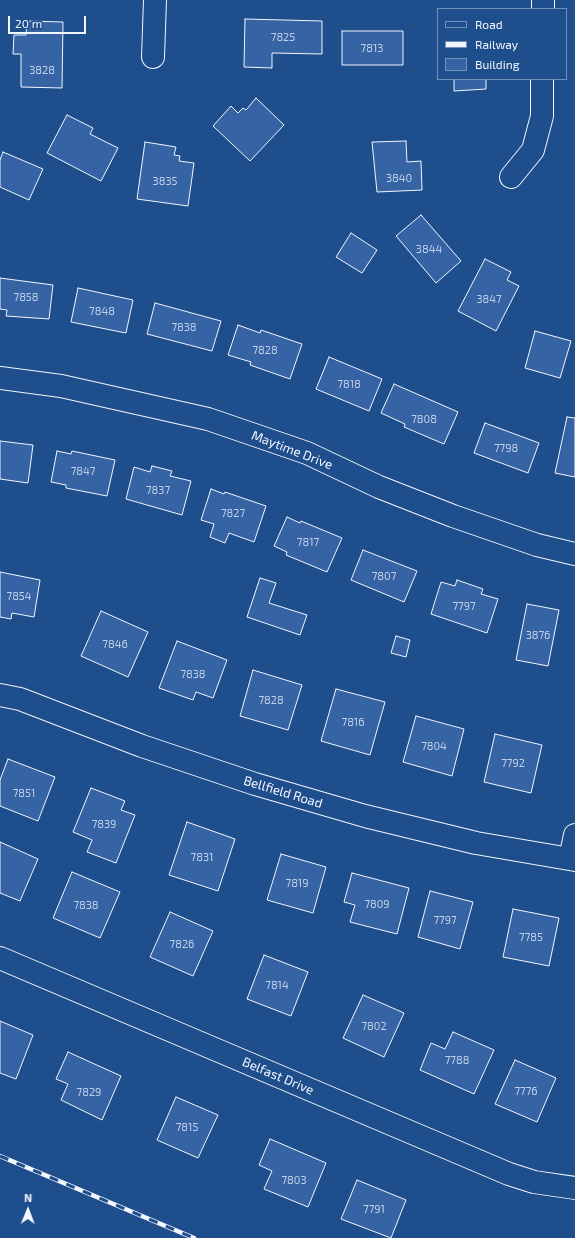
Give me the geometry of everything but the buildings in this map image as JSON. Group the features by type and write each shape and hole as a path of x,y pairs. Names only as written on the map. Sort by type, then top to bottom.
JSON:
{"street":[{"path":"153,57 155,0"},
{"path":"512,177 533,150 542,116 542,80"},
{"name":"Maytime Drive","path":"0,378 61,386 208,419 307,453 379,486 453,516 537,545 575,554"},
{"name":"Bellfield Road","path":"0,695 20,699 142,746 255,784 365,816 476,843 572,859"},
{"path":"572,859 575,835"},
{"name":"Belfast Drive","path":"0,958 509,1174 534,1182 567,1188"}],"railway":[{"path":"0,1156 194,1238"}]}
